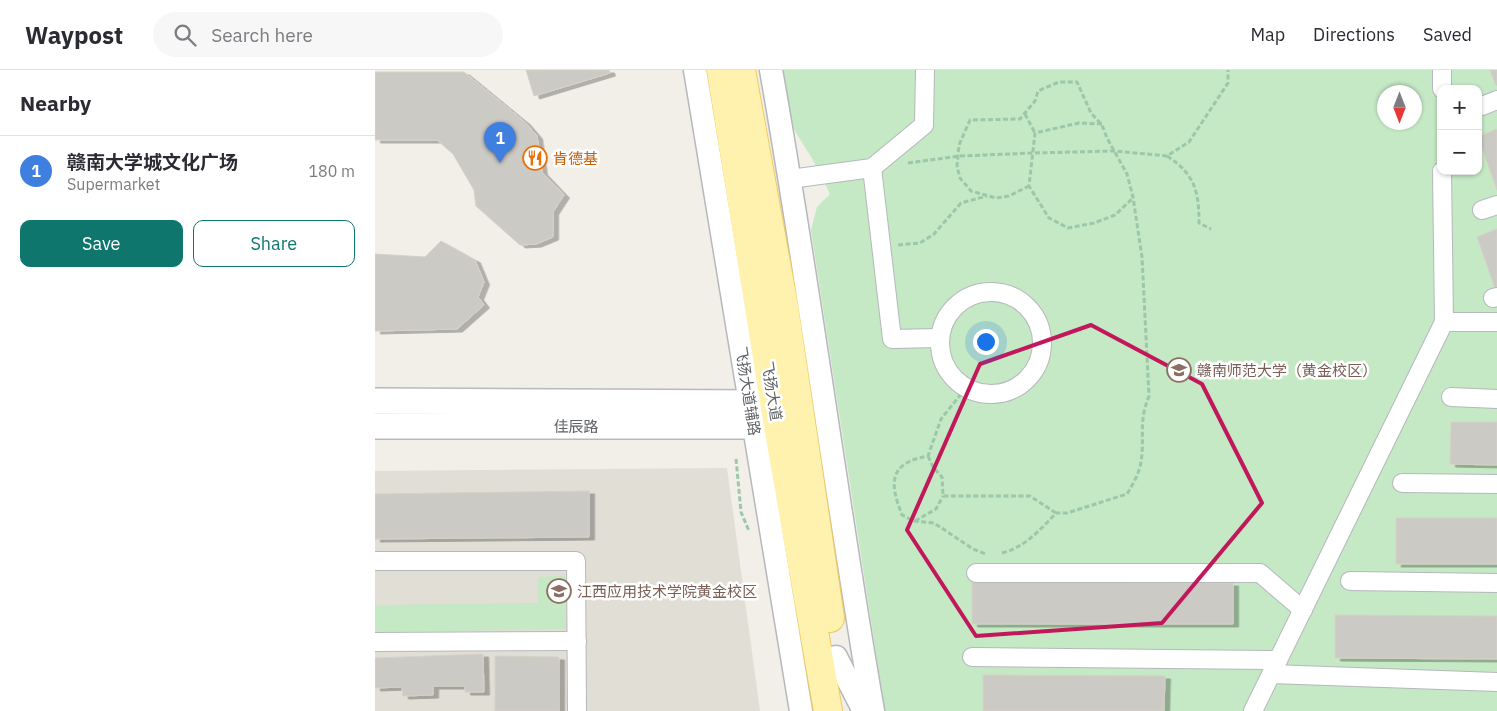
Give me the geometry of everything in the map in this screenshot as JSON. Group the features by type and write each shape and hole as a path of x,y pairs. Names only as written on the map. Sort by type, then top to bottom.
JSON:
{"main road":[{"name":"飞扬大道","path":"741,70 784,308 836,657 846,711"},
{"name":"飞扬大道","path":"704,73 734,144 764,415 808,595 828,711"},
{"name":"佳辰路","path":"375,401 764,415"},
{"name":"佳辰路","path":"375,426 764,415"}],"street":[{"path":"771,70 795,210 854,600 873,711"},
{"path":"790,179 872,168 924,125 925,70"},
{"path":"1441,70 1442,85"},
{"name":"飞扬大道辅路","path":"704,73 764,415 795,676 801,711"},
{"path":"872,168 892,339 939,338"},
{"path":"1253,711 1444,322 1442,175"},
{"path":"784,308 795,210"},
{"path":"996,292 1012,296 1025,305 1036,317 1041,332 1042,348 1037,366 1027,380 1012,390 994,395 977,393 966,388 948,372 940,356 939,338 943,322 952,309 965,299 980,293 996,292"},
{"path":"1444,322 1497,322"},
{"path":"1451,397 1497,399"},
{"path":"1402,483 1497,484"},
{"path":"375,561 576,561 577,711"},
{"path":"976,572 1261,572 1303,610"},
{"path":"1350,580 1497,583"},
{"path":"795,676 808,595"},
{"path":"375,642 577,641"},
{"path":"836,657 864,711"},
{"path":"972,657 1275,667 1497,682"}],"path":[{"path":"1167,156 1189,142 1228,84 1228,70"},
{"path":"943,496 1030,496 1056,513 1067,513 1127,494 1136,480 1141,462 1142,413 1149,396 1142,257 1133,197 1127,174 1102,124 1091,113 1077,82 1059,82 1038,90 1035,101 1020,119 970,120 959,145 957,166 960,178 971,191 995,198 1009,196 1029,186"},
{"path":"1025,113 1035,133 1029,186 1049,218 1068,228 1094,223 1115,215 1133,197"},
{"path":"1035,133 1079,123 1102,124"},
{"path":"872,168 959,156 1115,152 1167,156 1182,166 1193,180 1199,201 1199,223 1211,229"},
{"path":"881,248 920,243 934,234 961,204 987,196"},
{"path":"915,521 936,509 943,496 942,477 933,467 928,456 941,419 966,388"},
{"path":"928,456 913,459 900,467 893,480 895,498 902,515 915,521 934,523 973,549 992,556"},
{"path":"1001,554 1036,534 1056,513"}],"highlighted area":[{"path":"1091,325 1202,384 1262,503 1162,623 976,636 907,530 980,364"}],"shaded area":[{"name":"江西应用技术学院黄金校区","path":"727,468 760,711 375,711 375,471"}],"green space":[{"name":"赣南师范大学（黄金校区）","path":"780,70 1497,70 1497,711 885,711 811,230 817,207 830,194 813,160 790,123"},
{"path":"565,576 566,629 375,632 375,605 538,603 538,577"}],"building":[{"path":"526,70 609,70 610,73 534,96"},
{"path":"1490,70 1497,70 1496,86"},
{"path":"375,72 464,72 525,122 537,136 542,172 564,195 553,212 553,237 536,244 520,245 476,206 474,190 453,154 437,140 375,140"},
{"path":"1497,129 1497,190 1482,148 1482,135"},
{"path":"1497,229 1497,291 1496,291 1477,237"},
{"path":"441,241 475,260 484,282 478,297 484,305 457,329 375,331 375,254 425,257"},
{"path":"1451,422 1497,422 1497,465 1450,464"},
{"path":"589,491 589,537 375,539 375,494"},
{"path":"1396,518 1497,518 1497,564 1396,564"},
{"path":"972,582 1233,583 1233,624 972,624"},
{"path":"1335,615 1497,616 1497,659 1335,658"},
{"path":"483,654 484,692 465,692 465,686 433,686 433,695 403,696 402,687 375,688 375,658"},
{"path":"495,656 559,657 559,711 495,711"},
{"path":"983,675 1165,676 1164,711 983,711"}],"place":[{"name":"肯德基","path":"535,158"},
{"name":"赣南大学城文化广场","path":"500,163"},
{"name":"赣南师范大学（黄金校区）","path":"1179,370"},
{"name":"江西应用技术学院黄金校区","path":"559,591"}]}
